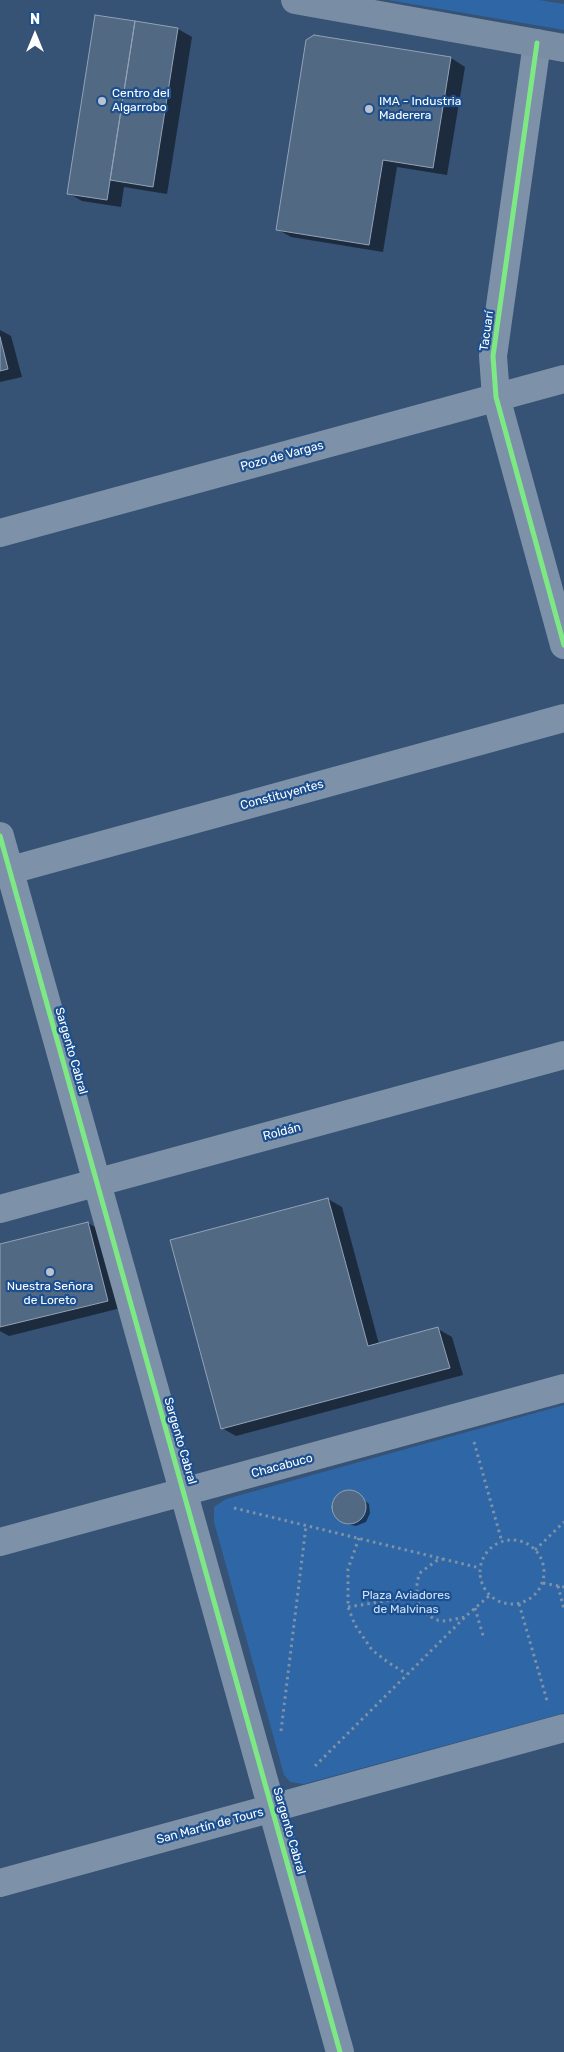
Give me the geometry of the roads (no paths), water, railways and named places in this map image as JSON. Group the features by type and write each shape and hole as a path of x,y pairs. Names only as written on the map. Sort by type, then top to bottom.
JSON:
{"street":[{"path":"295,0 564,48"},
{"name":"Tacuarí","path":"537,43 493,356 496,397 564,645"},
{"name":"Pozo de Vargas","path":"0,533 564,378"},
{"name":"Constituyentes","path":"5,872 564,718"},
{"name":"Sargento Cabral","path":"0,836 5,872 97,1183 340,2052"},
{"name":"Roldán","path":"0,1209 564,1055"},
{"name":"Chacabuco","path":"0,1542 564,1388"},
{"name":"San Martín de Tours","path":"0,1884 560,1729"}],"place":[{"name":"Centro del Algarrobo","path":"102,101"},
{"name":"IMA - Industria Maderera","path":"369,109"},
{"name":"Nuestra Señora de Loreto","path":"50,1272"}],"park label":[{"name":"Plaza Aviadores de Malvinas","path":"406,1603"}]}
